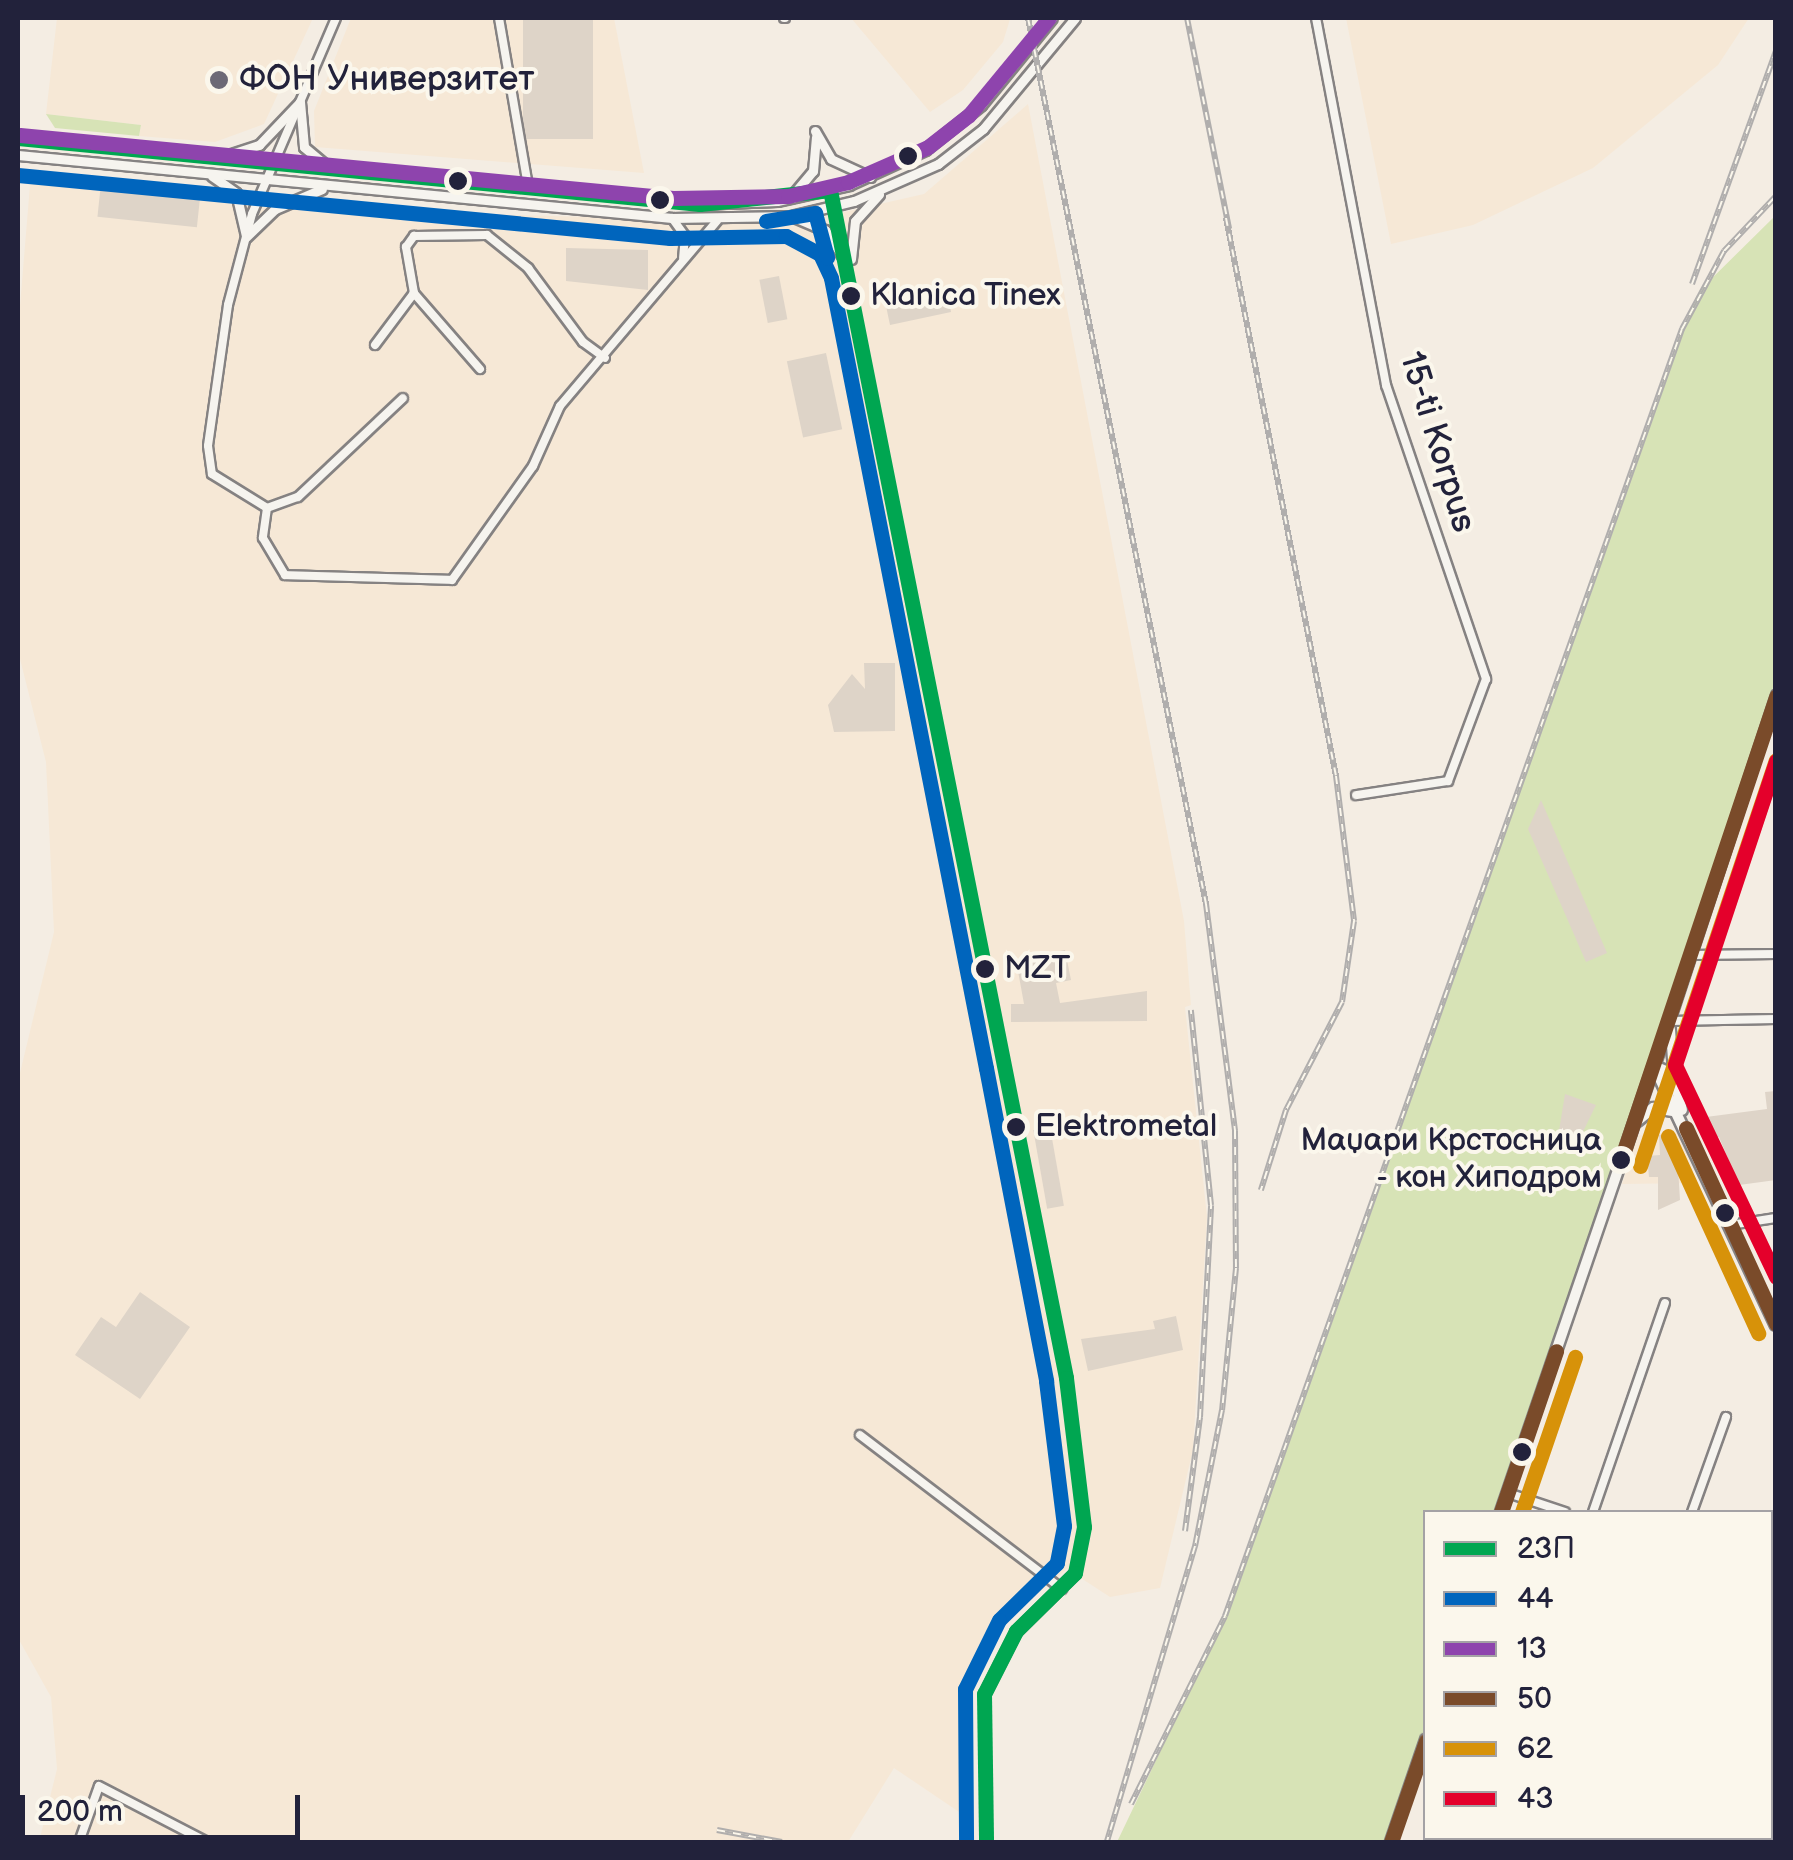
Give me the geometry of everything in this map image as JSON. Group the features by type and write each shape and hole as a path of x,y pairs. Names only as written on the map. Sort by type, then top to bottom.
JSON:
{"main road":[{"path":"1654,1066 1673,1074 1686,1128"},
{"path":"1654,1066 1776,1325"},
{"path":"1503,1510 1654,1066"},
{"path":"1633,1126 1652,1108 1678,1112"},
{"path":"1391,1842 1423,1749"}],"street":[{"path":"267,508 212,474 208,462 220,348 246,237 336,18"},
{"path":"499,18 528,186"},
{"path":"18,138 700,204 789,198 872,177 959,127 1052,18"},
{"path":"18,155 672,218 717,221 791,216 834,207 882,190 970,140 1075,18"},
{"name":"15-ti Korpus","path":"1316,18 1386,384 1486,679 1448,781 1356,795"},
{"path":"214,158 258,144 300,102"},
{"path":"300,102 304,147 331,170"},
{"path":"789,198 813,171 815,131 839,166 872,177"},
{"path":"210,175 236,193 246,237"},
{"path":"246,237 301,193 340,186"},
{"path":"830,190 850,272 1068,1394 1084,1545 1062,1589 1016,1631 984,1694 986,1842"},
{"path":"850,272 855,222 882,190"},
{"path":"791,216 829,234 850,272"},
{"path":"672,218 685,236 683,258"},
{"path":"267,508 262,538 284,575 329,582 452,580 533,466 560,406 605,358 717,221"},
{"path":"480,369 414,293 409,238 487,236 528,268 583,342 605,358"},
{"path":"376,344 414,293"},
{"path":"267,508 298,497 403,398"},
{"path":"1654,1066 1776,695"},
{"path":"1691,956 1776,954"},
{"path":"1670,1022 1776,1019"},
{"path":"1670,1022 1673,1074"},
{"path":"1730,1224 1776,1218"},
{"path":"1595,1510 1665,1303"},
{"path":"1693,1510 1726,1416"},
{"path":"860,1435 1062,1589"},
{"path":"1508,1492 1559,1510"},
{"path":"80,1842 99,1786 207,1842"}],"shaded area":[{"path":"57,18 313,18 264,124 215,142 139,136 141,125 46,114"},
{"path":"351,18 614,18 644,173 315,147 314,111"},
{"path":"851,18 1010,19 1003,42 963,90 930,112"},
{"path":"1346,18 1749,18 1718,65 1593,168 1473,225 1391,244"},
{"path":"1028,104 1184,921 1191,1005 1185,1007 1207,1217 1193,1450 1160,1588 1110,1597 1067,1569 994,1632 971,1702 974,1822 894,1768 848,1842 39,1842 57,1769 51,1697 18,1638 18,1081 54,932 46,762 18,651 18,330 31,173 448,213 796,223 924,194"},
{"path":"1680,1132 1697,1183 1622,1184 1638,1135"}],"green space":[{"path":"46,114 141,125 139,136 55,128"},
{"path":"1775,216 1775,684 1502,1510 1423,1510 1423,1745 1391,1842 1117,1842 1225,1616 1682,329 1700,290"}],"building":[{"path":"523,18 593,18 593,139 523,139"},
{"path":"101,183 200,193 197,227 97,217"},
{"path":"566,248 648,250 648,290 566,281"},
{"path":"779,276 787,319 768,323 759,280"},
{"path":"927,298 928,304 949,300 951,312 890,325 886,306"},
{"path":"826,353 842,429 803,438 787,361"},
{"path":"864,663 895,663 895,731 834,732 828,705 852,674 865,689"},
{"path":"1541,800 1607,953 1586,962 1528,829"},
{"path":"1065,950 1071,980 1056,983 1060,1003 1147,991 1147,1021 1011,1022 1011,1004 1024,1004 1016,960"},
{"path":"1776,1091 1776,1180 1739,1185 1719,1137 1709,1139 1706,1117 1767,1109 1765,1092"},
{"path":"1565,1094 1596,1105 1577,1144 1558,1137"},
{"path":"1050,1127 1064,1206 1047,1209 1033,1130"},
{"path":"1676,1134 1680,1200 1658,1210 1658,1177 1649,1177 1647,1156 1660,1155 1659,1135"},
{"path":"140,1292 190,1327 140,1399 75,1355 101,1317 116,1327"},
{"path":"1176,1316 1183,1350 1088,1371 1081,1339 1155,1329 1153,1321"}],"railway":[{"path":"1028,18 1206,904 1235,1131 1236,1268 1222,1410 1195,1546 1107,1842"},
{"path":"1187,18 1229,229"},
{"path":"1692,284 1776,51"},
{"path":"1131,1804 1225,1616 1682,329 1724,251 1776,196"},
{"path":"1226,218 1336,776 1354,921 1342,1002 1286,1110 1261,1190"},
{"path":"1185,1531 1200,1417 1211,1205 1191,1010"},
{"path":"717,1830 782,1842"}],"transit line":[{"name":"13","path":"20,135 673,198 788,196 848,182 928,147 969,115 1049,18"},
{"name":"23П","path":"18,138 700,204 830,190 1066,1378 1084,1527 1075,1573 1016,1631 984,1694 986,1842"},
{"name":"44","path":"18,175 670,238 786,236 820,254 831,278 986,1068 1046,1381 1064,1526 1057,1563 999,1620 965,1689 966,1842"},
{"name":"44","path":"766,221 815,213 827,257"},
{"name":"50","path":"1621,1160 1776,696"},
{"name":"62","path":"1640,1166 1776,760"},
{"name":"43","path":"1776,761 1675,1065 1776,1277"},
{"name":"50","path":"1686,1128 1776,1324"},
{"name":"62","path":"1668,1136 1758,1333"},
{"name":"50","path":"1502,1510 1556,1351"},
{"name":"62","path":"1523,1510 1575,1357"},
{"name":"50","path":"1391,1842 1423,1750"}],"place":[{"name":"ФОН Универзитет","path":"219,80"},
{"name":"Klanica Tinex","path":"851,296"},
{"name":"MZT","path":"985,969"},
{"name":"Elektrometal","path":"1016,1127"},
{"name":"Маџари Крстосница - кон Хиподром","path":"1621,1160"}]}
